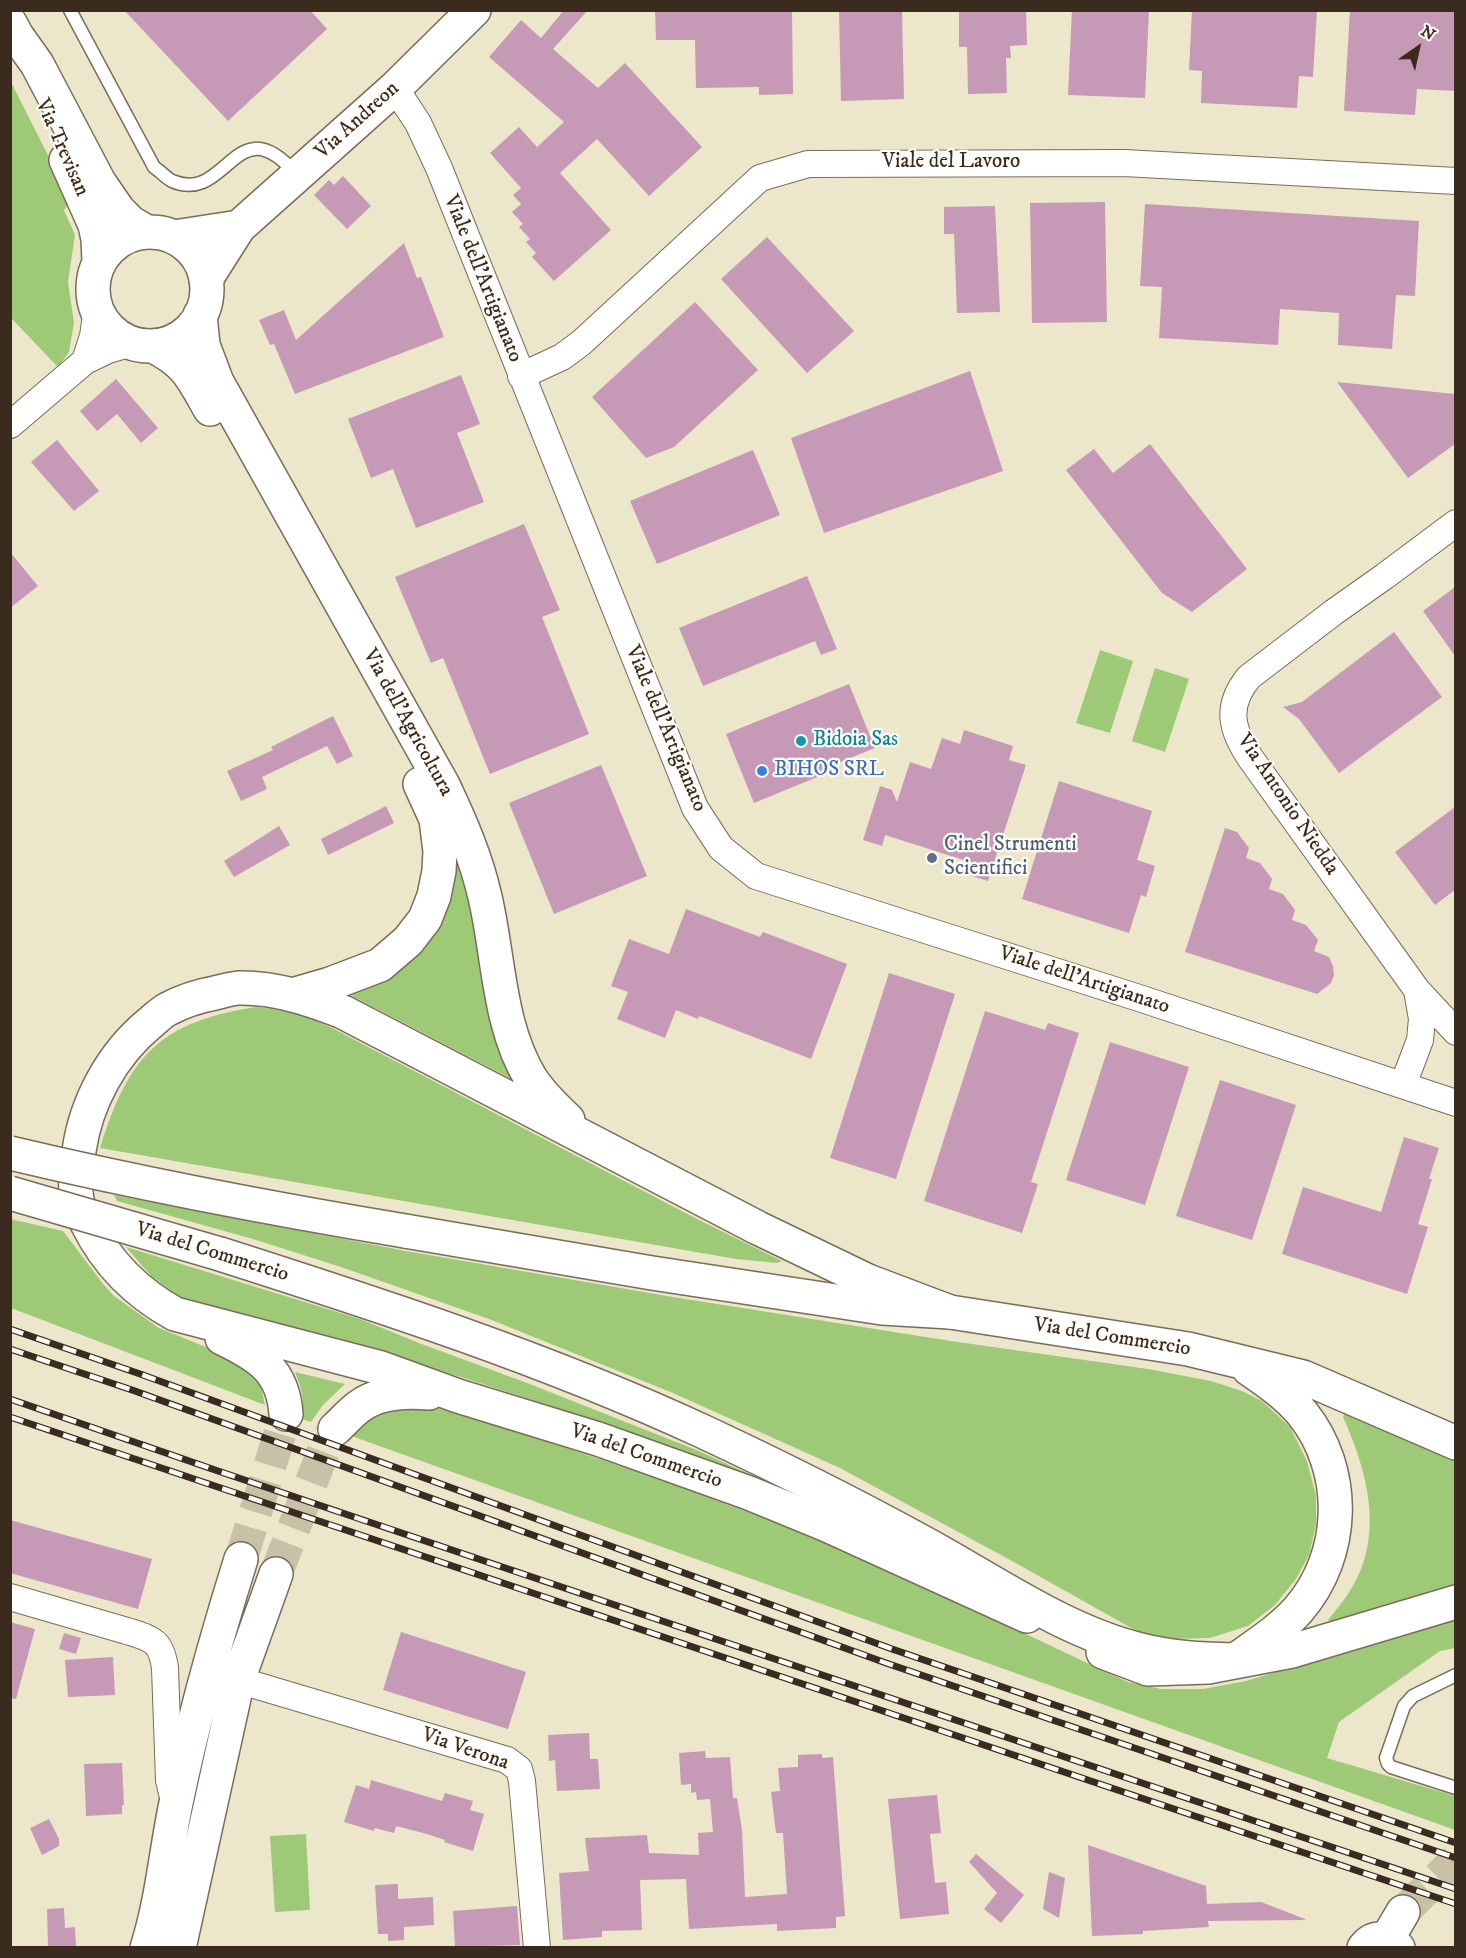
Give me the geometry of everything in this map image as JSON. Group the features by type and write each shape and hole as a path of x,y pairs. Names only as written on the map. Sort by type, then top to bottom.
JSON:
{"main road":[{"name":"Via Andreon","path":"206,279 239,227 395,88 474,10"},
{"name":"Via Trevisan","path":"14,29 37,64 99,182 119,211 131,223 160,234"},
{"name":"Via Trevisan","path":"14,29 26,69 95,225 99,261"},
{"path":"160,234 186,244 196,254 206,279 207,293 200,315 190,330 166,344 142,344 114,333 97,309 93,284 99,261 121,239 134,234 239,227"},
{"name":"Via dell'Agricoltura","path":"200,315 203,345 218,382 437,774 462,824 485,898 505,1007 523,1064 550,1103 586,1138"},
{"name":"Via dell'Agricoltura","path":"142,344 180,362 194,381 390,728 436,819 440,861 434,896 424,920 408,941 380,965 330,984 292,995"},
{"name":"Via del Commercio","path":"950,1312 868,1281 758,1228 343,1012 292,995 268,990 236,988 198,997 167,1009 133,1036 116,1059 91,1107 81,1135 76,1173 77,1201 98,1246 131,1284 175,1314 381,1368 458,1396 598,1439 749,1493 1024,1615 1082,1644 1148,1669 1208,1667 1234,1660 1292,1651 1455,1602"},
{"name":"Via del Commercio","path":"10,1153 62,1166 281,1210 652,1273 871,1306 950,1312 1188,1349 1303,1377 1455,1443"},
{"name":"Via del Commercio","path":"10,1193 220,1254 447,1328 522,1356 699,1430 801,1479 923,1542 1059,1618 1104,1639 1143,1651 1176,1657 1234,1660 1282,1626 1298,1610 1321,1576 1328,1558 1336,1515 1335,1491 1330,1467 1321,1443 1291,1401 1238,1361"},
{"path":"175,1314 247,1351 272,1371 280,1383 285,1398 286,1414"},
{"path":"335,1429 360,1405 379,1396 396,1392 458,1396"},
{"path":"147,1947 154,1928 176,1803 210,1661 241,1559"},
{"path":"179,1947 238,1680 276,1574"}],"street":[{"name":"Viale dell'Artigianato","path":"395,88 418,123 439,168 695,807 722,848 756,876 1139,998 1455,1103"},
{"name":"Viale del Lavoro","path":"522,376 562,357 581,343 760,178 807,164 1124,163 1455,181"},
{"path":"85,361 93,336 97,309"},
{"path":"10,425 85,361 108,350 142,344"},
{"name":"Via Antonio Niedda","path":"1455,523 1253,673 1240,687 1234,700 1233,716 1242,745 1251,759 1417,990 1455,1032"},
{"name":"Via Antonio Niedda","path":"1403,1085 1420,1040 1422,1019 1417,990"},
{"path":"10,1597 127,1631 159,1646 163,1653 165,1668 170,1791 176,1803"},
{"name":"Via Verona","path":"238,1680 507,1760 519,1768 537,1947"}],"lane":[{"path":"70,10 154,167 171,180 186,185 205,182 247,150 261,148 284,160 297,175"},
{"path":"1455,1675 1413,1696 1404,1706 1386,1758 1391,1767 1455,1788"}],"green space":[{"path":"10,80 71,201 64,210 75,235 68,282 74,323 69,352 58,367 11,318"},
{"path":"1100,650 1133,661 1110,733 1076,723"},
{"path":"1155,668 1189,679 1165,752 1132,741"},
{"path":"454,838 516,1080 352,996 355,991 374,984"},
{"path":"256,1007 296,1014 325,1024 697,1219 782,1261 777,1263 736,1259 100,1148 123,1089 152,1049 172,1034 195,1022"},
{"path":"114,1195 406,1251 673,1297 951,1341 1148,1369 1211,1381 1242,1391 1262,1401 1290,1427 1307,1461 1316,1496 1316,1524 1309,1555 1296,1579 1275,1605 1248,1626 1210,1638 1173,1639 1142,1634 840,1468 673,1393 489,1319 253,1239 117,1201"},
{"path":"10,1219 63,1231 114,1296 159,1328 240,1361 260,1382 265,1405 11,1308"},
{"path":"126,1247 360,1319 699,1451 764,1481 579,1415 439,1370 200,1307 178,1296 151,1276"},
{"path":"295,1372 345,1384 323,1405 311,1422 300,1418 303,1400"},
{"path":"425,1404 611,1463 749,1512 837,1547 1128,1682 1161,1689 1203,1689 1246,1681 1455,1619 1455,1648 1440,1651 1339,1722 1327,1758 1455,1796 1455,1830 343,1433 366,1414"},
{"path":"1345,1412 1455,1460 1455,1585 1394,1602 1336,1622 1328,1620 1348,1594 1360,1573 1367,1551 1370,1528 1366,1483 1360,1460 1343,1417"},
{"path":"306,1834 310,1910 275,1912 270,1836"}],"building":[{"path":"124,10 310,10 327,29 228,121"},
{"path":"564,10 588,10 553,49 598,88 625,63 702,147 649,196 597,139 560,173 611,230 554,281 532,257 536,253 526,242 530,239 519,227 523,224 512,212 521,204 513,195 521,188 490,153 519,127 537,147 564,122 489,57 521,20 541,38"},
{"path":"655,10 792,10 793,94 759,95 759,87 696,88 695,40 656,40"},
{"path":"839,10 902,10 904,99 841,101"},
{"path":"959,10 1026,10 1027,45 1010,46 1011,58 1006,58 1007,93 968,94 967,47 959,47"},
{"path":"1072,10 1149,10 1145,98 1068,95"},
{"path":"1192,10 1317,10 1313,77 1299,76 1297,108 1201,103 1202,71 1189,70"},
{"path":"1350,10 1455,10 1455,91 1417,89 1415,115 1344,111"},
{"path":"343,176 371,206 347,229 314,195 329,180 334,185"},
{"path":"1105,202 1107,322 1032,323 1030,203"},
{"path":"1145,204 1419,221 1415,296 1396,295 1392,349 1338,345 1339,313 1280,309 1278,345 1159,338 1162,287 1140,286"},
{"path":"995,206 1000,312 957,313 954,234 944,234 944,207"},
{"path":"767,237 854,331 807,373 721,279"},
{"path":"404,243 417,278 421,277 444,337 295,394 274,344 270,345 259,320 284,310 296,340"},
{"path":"695,302 758,370 674,447 646,458 592,397"},
{"path":"970,371 1003,471 824,533 791,438"},
{"path":"461,375 480,424 457,433 484,502 416,528 393,469 371,478 348,419"},
{"path":"116,379 158,428 141,443 117,414 97,431 80,411"},
{"path":"1337,382 1455,394 1455,444 1408,478"},
{"path":"57,440 99,491 74,511 31,462"},
{"path":"1150,444 1247,569 1192,612 1162,593 1066,470 1094,449 1113,473"},
{"path":"753,450 780,515 657,564 630,501"},
{"path":"524,524 560,610 542,617 589,734 490,774 443,658 431,663 395,577"},
{"path":"10,552 38,586 10,608"},
{"path":"807,576 837,649 821,655 815,641 703,686 679,628"},
{"path":"1455,587 1455,656 1423,611"},
{"path":"1394,632 1442,697 1339,773 1299,719 1283,707 1302,702"},
{"name":"Bidoia Sas","path":"849,684 875,748 825,768 832,771 754,803 726,734"},
{"path":"333,716 353,756 337,764 327,746 262,777 267,789 241,801 227,771 273,750 271,747"},
{"path":"964,730 1013,746 1009,760 1026,765 988,881 969,875 973,863 885,835 882,846 863,840 880,786 892,790 897,802 910,762 931,769 942,738 960,744"},
{"path":"601,765 647,876 554,914 509,803"},
{"path":"1059,781 1152,811 1137,860 1155,866 1146,897 1141,895 1129,933 1022,899"},
{"path":"386,806 394,823 328,855 321,839"},
{"path":"1455,807 1455,890 1435,905 1395,852"},
{"path":"279,826 290,845 234,877 224,861"},
{"path":"1225,828 1237,832 1249,848 1246,858 1260,863 1272,879 1269,889 1283,894 1295,910 1292,920 1306,925 1318,940 1314,951 1329,957 1334,975 1331,983 1317,994 1185,952"},
{"path":"686,909 760,937 763,932 847,964 811,1059 699,1016 698,1019 676,1010 665,1038 617,1019 628,992 611,986 629,939 669,954"},
{"path":"889,973 955,994 896,1179 830,1158"},
{"path":"985,1011 1045,1030 1048,1023 1079,1033 1031,1182 1038,1184 1022,1233 924,1201"},
{"path":"1110,1042 1189,1067 1145,1205 1066,1180"},
{"path":"1220,1080 1296,1105 1252,1240 1176,1216"},
{"path":"1404,1137 1439,1148 1418,1224 1428,1227 1407,1294 1282,1254 1303,1187 1381,1212"},
{"path":"10,1520 152,1559 138,1609 10,1573"},
{"path":"10,1622 35,1629 16,1699 10,1698"},
{"path":"401,1632 526,1672 508,1729 383,1690"},
{"path":"64,1633 81,1638 76,1654 59,1649"},
{"path":"113,1657 115,1695 68,1697 65,1660"},
{"path":"589,1733 590,1759 598,1759 600,1789 557,1791 555,1760 549,1761 548,1735"},
{"path":"705,1751 706,1758 730,1757 733,1798 737,1798 742,1830 745,1897 787,1894 783,1833 776,1833 771,1792 780,1791 778,1768 798,1767 798,1755 822,1754 822,1758 833,1757 845,1916 836,1917 836,1928 777,1931 777,1924 689,1929 686,1879 640,1880 642,1930 602,1931 602,1937 563,1940 559,1873 589,1871 585,1838 647,1835 649,1853 699,1855 698,1833 713,1832 710,1799 697,1800 696,1792 691,1793 691,1784 681,1785 679,1753"},
{"path":"122,1763 124,1805 122,1805 122,1814 86,1816 84,1764"},
{"path":"371,1780 442,1801 445,1793 473,1801 470,1810 484,1814 473,1851 427,1834 396,1826 394,1833 375,1828 374,1831 344,1822 356,1785 369,1789"},
{"path":"937,1795 941,1833 930,1834 935,1883 946,1882 949,1914 900,1919 888,1799"},
{"path":"49,1819 59,1839 59,1846 42,1855 30,1828"},
{"path":"1088,1845 1206,1886 1207,1904 1261,1902 1305,1920 1208,1921 1209,1927 1143,1931 1143,1934 1092,1936"},
{"path":"976,1854 1024,1895 1001,1923 984,1909 997,1893 969,1862"},
{"path":"1049,1872 1065,1878 1059,1918 1043,1909"},
{"path":"398,1884 398,1899 433,1897 434,1925 404,1927 404,1940 388,1941 388,1934 378,1934 375,1885"},
{"path":"517,1906 520,1945 455,1947 453,1911"},
{"path":"64,1908 65,1928 75,1927 76,1947 48,1947 47,1909"}],"tunnel":[{"path":"241,1559 286,1414"},
{"path":"276,1574 327,1442 335,1429"},
{"path":"1403,1912 1456,1860"}],"railway":[{"path":"10,1329 143,1375 892,1649 1456,1843"},
{"path":"10,1349 135,1391 886,1663 1456,1858"},
{"path":"10,1399 1456,1889"},
{"path":"10,1417 1456,1904"}],"place":[{"name":"Bidoia Sas","path":"801,741"},
{"name":"BIHOS SRL","path":"762,771"},
{"name":"Cinel Strumenti Scientifici","path":"932,858"}]}
